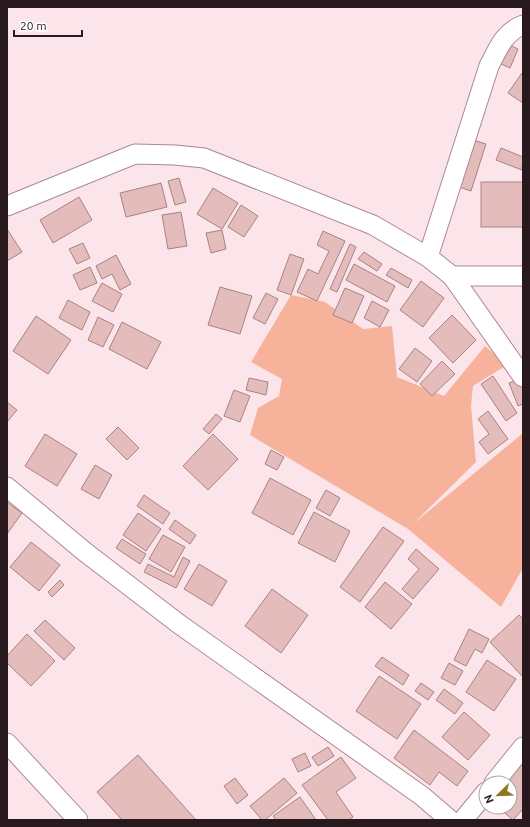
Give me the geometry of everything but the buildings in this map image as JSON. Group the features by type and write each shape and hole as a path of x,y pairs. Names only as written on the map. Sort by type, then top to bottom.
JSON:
{"street":[{"path":"428,257 489,66 503,38 516,28 523,25"},
{"path":"7,206 135,154 175,155 204,158 373,225 428,257 452,276 523,377"},
{"path":"452,276 523,276"},
{"path":"7,487 85,552 179,624 422,796 450,820"},
{"path":"7,743 78,820"},
{"path":"500,775 523,747"},
{"path":"463,820 478,802"}],"shaded area":[{"path":"291,295 325,302 363,329 392,326 397,377 444,396 485,346 507,365 473,386 471,406 476,462 413,524 523,433 523,568 501,607 408,529 250,435 258,408 279,396 282,379 251,362"}]}
